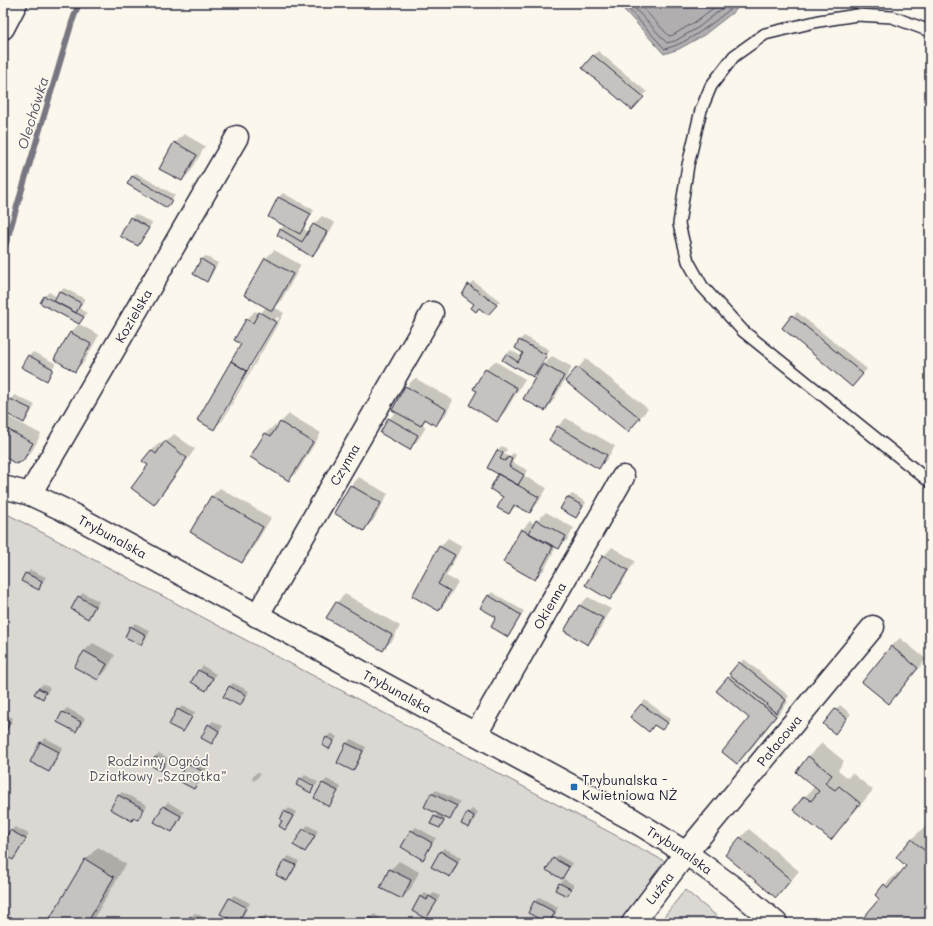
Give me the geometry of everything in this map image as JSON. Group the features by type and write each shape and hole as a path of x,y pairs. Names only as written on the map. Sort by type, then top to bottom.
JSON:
{"street":[{"path":"3,28 16,3"},
{"name":"Kozielska","path":"30,494 237,137"},
{"name":"Czynna","path":"257,616 432,313"},
{"name":"Okienna","path":"476,734 623,477"},
{"name":"Trybunalska","path":"3,487 30,494 62,509 630,818 686,853 738,891 776,923"},
{"name":"Pałacowa","path":"686,853 873,627"},
{"name":"Luźna","path":"633,923 686,853"}],"lane":[{"path":"930,31 892,17 857,15 819,21 765,34 734,56 712,86 701,110 688,165 679,224 688,261 702,286 743,331 930,482"}],"green space":[{"name":"Rodzinny Ogród Działkowy „Szarotka”","path":"9,515 668,863 623,923 3,923 3,516"},
{"path":"685,890 725,923 659,923"}],"water":[{"path":"618,3 739,3 736,10 704,35 679,49 664,54"}],"building":[{"path":"593,55 644,97 632,110 582,68"},
{"path":"174,142 197,155 182,181 159,169"},
{"path":"132,176 172,200 167,208 127,184"},
{"path":"278,197 311,214 300,234 268,217"},
{"path":"130,217 149,228 138,246 120,236"},
{"path":"313,224 327,232 312,257 277,235 280,229 302,242"},
{"path":"265,258 293,274 272,311 244,295"},
{"path":"201,259 214,267 207,282 193,274"},
{"path":"468,284 497,305 488,315 479,308 476,312 471,308 474,304 462,295"},
{"path":"59,291 81,303 76,313 54,301"},
{"path":"44,296 84,317 79,324 40,303"},
{"path":"259,312 276,322 247,371 231,361 241,344 234,340 246,319 253,323"},
{"path":"792,315 863,374 852,387 782,328"},
{"path":"70,332 91,344 75,372 54,359"},
{"path":"519,340 547,355 533,377 502,360 506,354 518,362 523,353 515,348"},
{"path":"28,355 53,369 47,381 21,367"},
{"path":"231,361 247,371 214,430 197,420"},
{"path":"543,364 564,376 545,411 523,399"},
{"path":"577,367 640,418 628,432 565,381"},
{"path":"485,369 517,388 497,422 469,405 477,391 473,389"},
{"path":"405,386 446,409 436,426 425,419 421,426 392,410"},
{"path":"10,399 31,409 24,423 3,412"},
{"path":"388,418 418,435 410,450 380,433"},
{"path":"280,422 313,442 289,481 250,457 265,433 271,436"},
{"path":"557,426 607,455 599,469 549,440"},
{"path":"3,427 33,443 23,461 16,464 3,456"},
{"path":"165,441 187,458 154,505 131,488 148,465 142,461 151,450 156,454"},
{"path":"497,450 503,453 500,459 505,461 508,457 512,459 509,466 524,475 518,485 487,468"},
{"path":"498,474 539,497 530,513 514,505 509,514 497,508 503,497 490,489"},
{"path":"350,485 381,503 364,531 334,513"},
{"path":"211,496 263,527 242,563 190,532"},
{"path":"567,497 583,506 576,518 560,509"},
{"path":"536,520 566,536 559,549 529,533"},
{"path":"521,529 553,547 535,580 503,562"},
{"path":"439,546 455,555 438,584 450,591 439,611 412,596"},
{"path":"603,555 628,570 610,600 585,585"},
{"path":"25,573 42,581 39,590 21,581"},
{"path":"488,595 521,615 508,637 491,627 496,617 480,608"},
{"path":"78,596 95,606 88,619 71,609"},
{"path":"336,602 392,635 383,651 326,618"},
{"path":"579,605 603,618 588,645 564,631"},
{"path":"130,626 146,635 141,645 125,637"},
{"path":"891,646 918,668 889,704 862,682"},
{"path":"84,651 107,664 98,680 74,667"},
{"path":"739,662 786,700 776,713 729,674"},
{"path":"198,670 213,678 206,691 191,682"},
{"path":"728,677 776,716 737,764 722,752 749,718 716,691"},
{"path":"229,686 246,695 240,706 223,697"},
{"path":"38,688 46,692 43,699 34,694"},
{"path":"641,704 668,723 662,730 654,725 649,732 630,717"},
{"path":"177,709 192,717 183,732 169,725"},
{"path":"835,709 847,718 835,734 823,724"},
{"path":"62,712 81,722 76,732 57,722"},
{"path":"3,719 10,722 3,737"},
{"path":"208,724 219,731 212,744 201,738"},
{"path":"326,737 334,741 329,749 322,745"},
{"path":"40,742 59,752 49,772 30,762"},
{"path":"346,743 363,751 353,771 337,763"},
{"path":"808,756 832,775 825,783 835,790 839,786 860,803 831,840 793,810 804,796 811,801 819,791 796,772"},
{"path":"155,757 165,763 161,771 150,765"},
{"path":"187,763 204,772 194,789 177,780"},
{"path":"300,778 314,786 311,793 296,785"},
{"path":"322,783 338,791 329,807 314,798"},
{"path":"431,793 457,806 450,820 424,807"},
{"path":"118,795 144,809 138,820 133,818 132,821 110,809"},
{"path":"163,806 181,816 172,832 154,822"},
{"path":"284,811 293,816 285,830 279,826 282,821 280,820"},
{"path":"467,812 474,816 469,828 461,824"},
{"path":"434,816 444,821 440,828 430,824"},
{"path":"303,829 315,836 305,852 293,845"},
{"path":"10,830 26,839 13,860 3,854 3,843"},
{"path":"411,830 432,843 423,860 401,847"},
{"path":"740,837 791,880 776,898 725,855"},
{"path":"911,839 930,855 930,918 926,923 921,918 917,923 859,923 879,899 875,895 884,884 888,888 906,866 896,857"},
{"path":"440,851 458,862 450,877 431,867"},
{"path":"553,858 569,867 562,879 546,870"},
{"path":"85,859 114,877 87,923 47,923"},
{"path":"284,860 296,865 287,881 276,875"},
{"path":"389,869 411,880 402,899 380,888"},
{"path":"559,883 571,889 567,896 555,890"},
{"path":"420,896 427,900 429,896 437,901 426,919 412,911"},
{"path":"229,898 246,907 238,923 220,914"},
{"path":"534,901 555,912 549,923 528,913"},
{"path":"190,916 203,923 187,923"},
{"path":"370,917 379,923 366,923"},
{"path":"261,918 269,923 258,923"}],"waterway":[{"name":"Olechówka","path":"3,253 79,3"}],"place":[{"name":"Trybunalska - Kwietniowa NŻ","path":"574,787"}]}
